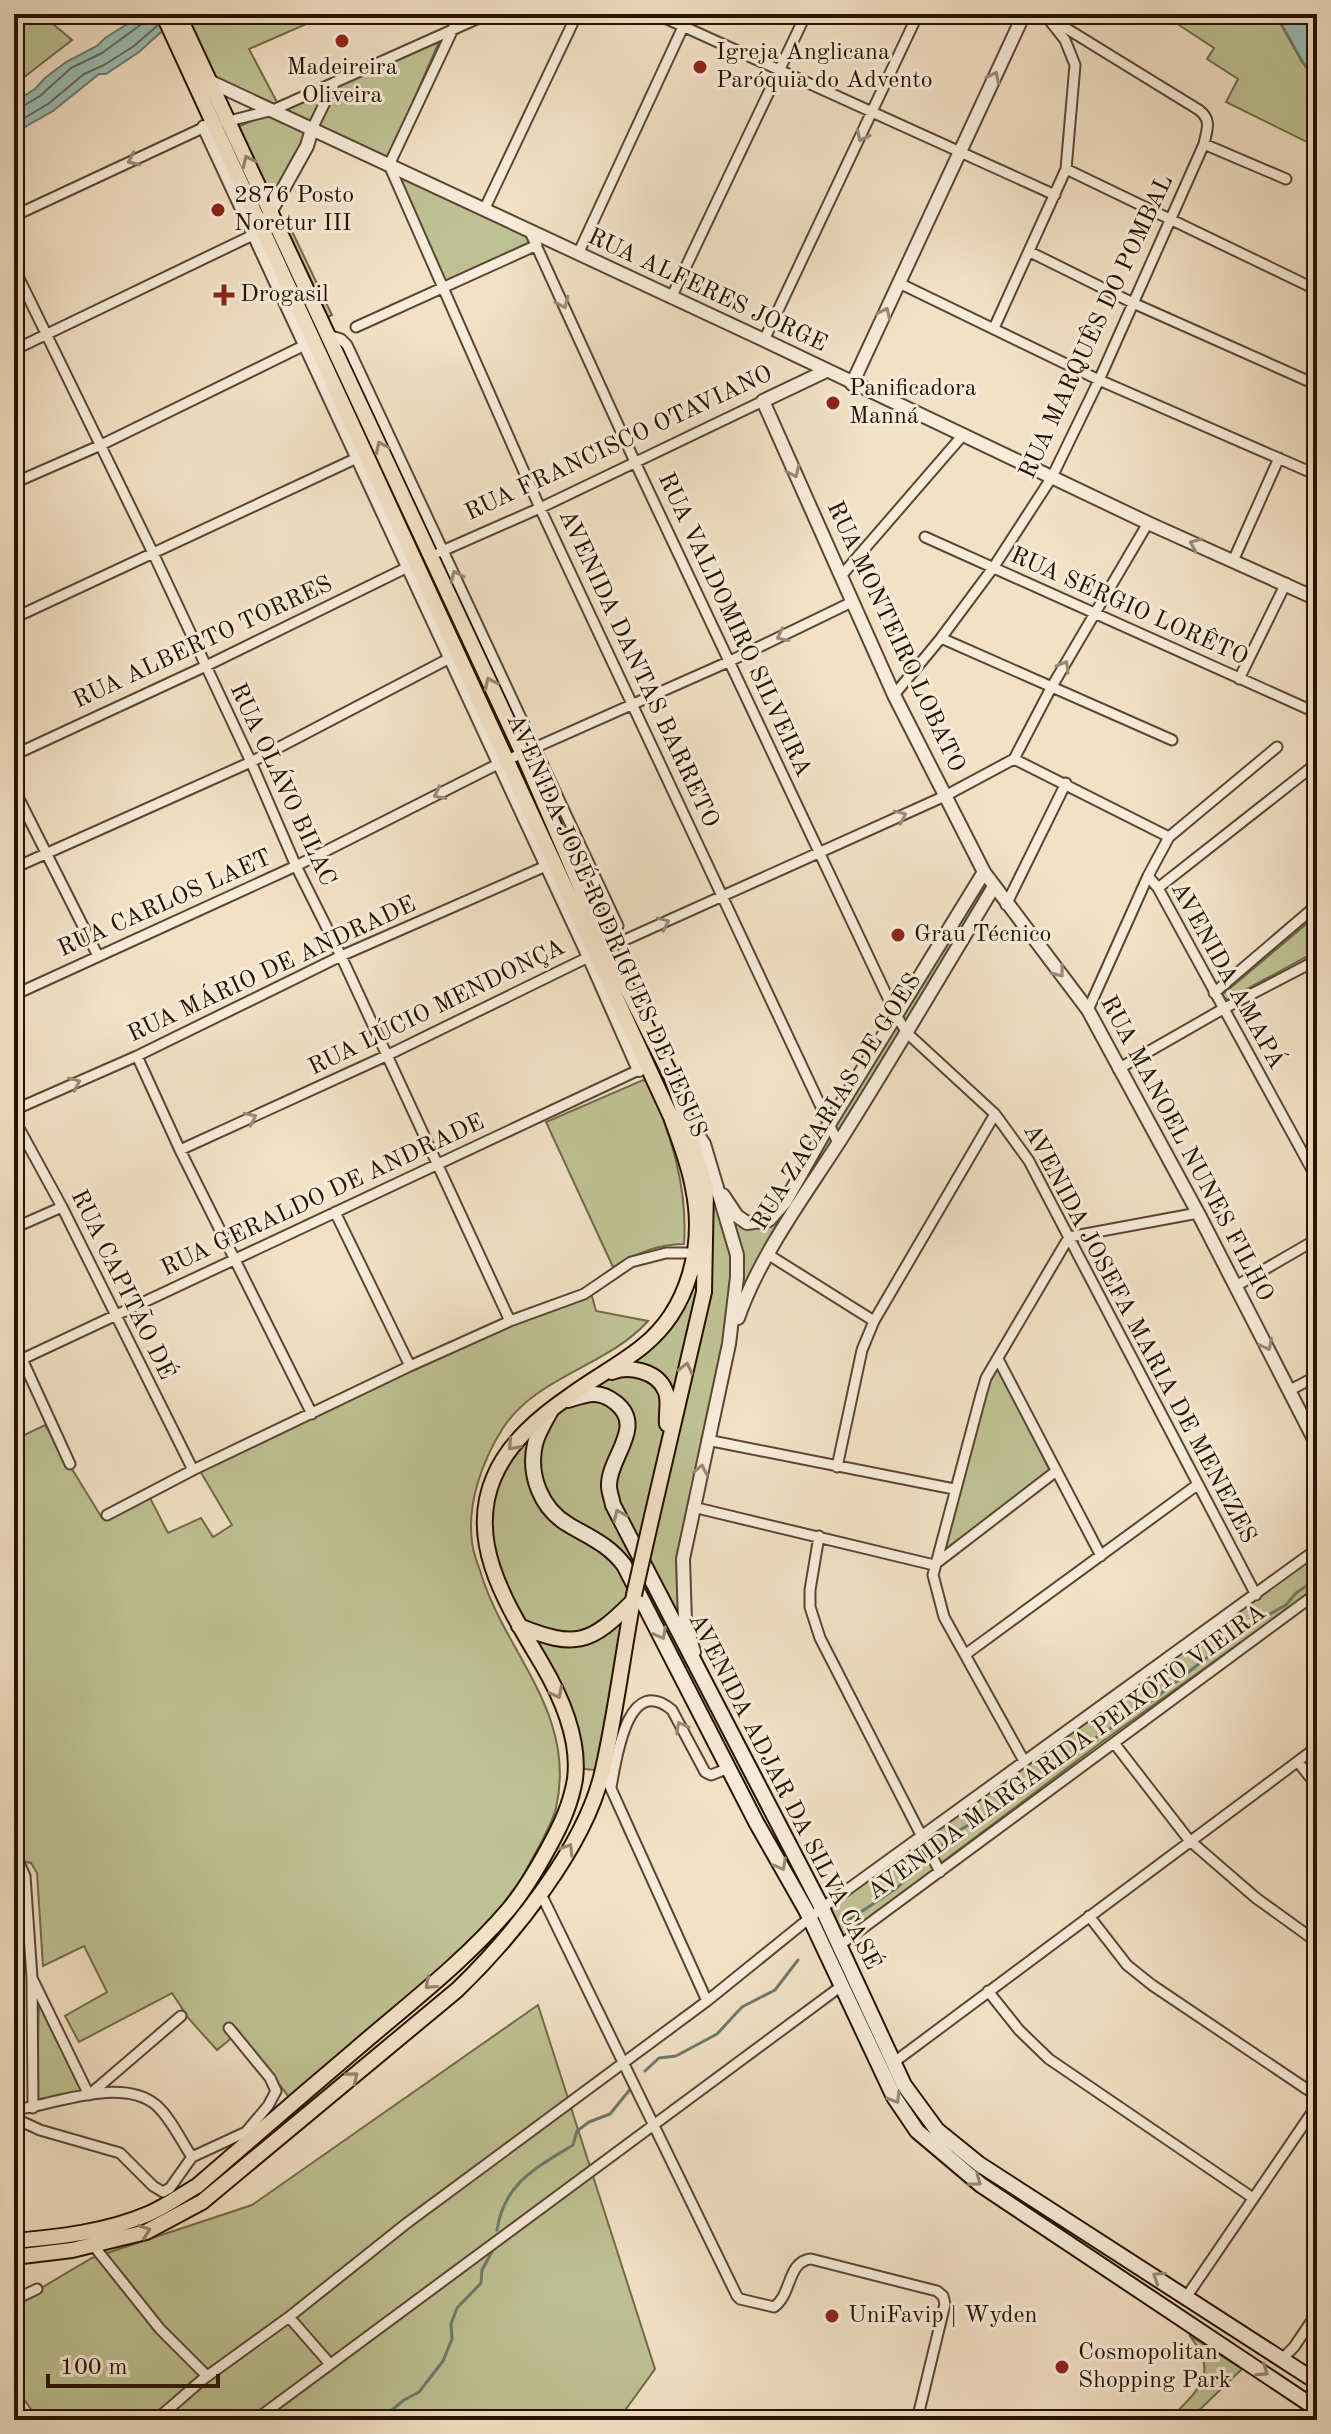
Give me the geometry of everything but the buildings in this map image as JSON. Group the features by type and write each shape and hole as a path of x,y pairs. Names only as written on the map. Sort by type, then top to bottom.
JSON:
{"main road":[{"name":"AVENIDA JOSÉ RODRIGUES DE JESUS","path":"14,2241 65,2236 115,2225 150,2213 197,2186 249,2135 488,1932 530,1881 562,1825 570,1804 575,1778 573,1743 565,1708 499,1588 490,1562 486,1507 492,1481 505,1453 556,1406 646,1345 666,1323 682,1300 695,1253 697,1225 694,1189 671,1117 644,1068 516,757 438,553 328,335 211,82 193,62 163,14"},
{"name":"AVENIDA JOSÉ RODRIGUES DE JESUS","path":"178,14 208,126 516,757"},
{"name":"AVENIDA JOSÉ RODRIGUES DE JESUS","path":"14,2257 93,2245 146,2232 202,2202 457,1990 500,1945 541,1894 586,1819 603,1771 633,1598 704,1292 706,1189 673,1080 597,953"},
{"path":"595,1378 618,1369 630,1369 656,1379 666,1391 668,1444"},
{"name":"AVENIDA ADJAR DA SILVA CASÉ","path":"1317,2382 979,2164 937,2130 926,2117 893,2063 822,1908 617,1513 609,1484 628,1421 622,1408 604,1394 595,1392 556,1406 535,1445 534,1468 539,1494 550,1510 566,1524 594,1537 613,1551 624,1565 810,1917 840,1987 894,2097 917,2131 981,2185 1317,2409"},
{"path":"519,1626 548,1638 568,1641 593,1636 633,1598"}],"street":[{"path":"14,216 208,126 273,110 488,14"},
{"path":"484,210 577,14"},
{"path":"656,14 1055,195"},
{"path":"578,254 689,14"},
{"path":"671,298 806,14"},
{"path":"764,340 918,14"},
{"path":"852,384 1024,14"},
{"path":"994,328 1066,169 1075,65 1065,40 1044,15"},
{"name":"RUA MARQUÊS DO POMBAL","path":"894,695 993,568 1052,477 1099,380 1204,144 1209,123 1206,115 1199,110 1044,15"},
{"path":"389,165 454,27"},
{"name":"RUA ALFERES JORGE","path":"211,82 1148,523 1317,599"},
{"path":"14,350 258,229 271,212 307,146 335,82"},
{"path":"307,146 340,142"},
{"path":"1204,144 1286,179"},
{"name":"AVENIDA DANTAS BARRETO","path":"389,165 540,508 838,1143"},
{"path":"1066,169 1317,290"},
{"name":"AVENIDA JOSÉ RODRIGUES DE JESUS","path":"258,229 305,345 450,658 516,757 618,926"},
{"name":"RUA VALDOMIRO SILVEIRA","path":"530,232 728,662 907,1033"},
{"path":"356,327 537,245"},
{"path":"1030,252 1133,303 1317,385"},
{"name":"RUA OLÁVO BILAC","path":"14,268 153,553 510,1321"},
{"path":"899,283 1099,380 1317,475"},
{"path":"14,483 101,445 305,345"},
{"name":"RUA FRANCISCO OTAVIANO","path":"438,553 540,508 826,371"},
{"name":"RUA MONTEIRO LOBATO","path":"763,401 894,695 993,888"},
{"path":"841,576 963,435"},
{"path":"14,618 357,458"},
{"path":"1233,561 1279,458"},
{"path":"1148,523 1051,688 1014,759 1169,837"},
{"name":"RUA SÉRGIO LORÊTO","path":"925,537 1317,713"},
{"name":"RUA ALBERTO TORRES","path":"14,755 408,567"},
{"path":"1239,679 1286,583"},
{"name":"RUA CARLOS LAET","path":"14,995 296,866 516,757 633,706 852,602"},
{"path":"941,638 1172,740"},
{"path":"14,868 251,762 450,658"},
{"path":"1088,1010 1148,876 1169,837 1212,798 1277,747"},
{"name":"AVENIDA JOSÉ RODRIGUES DE JESUS","path":"516,757 546,866 597,953"},
{"name":"RUA LÚCIO MENDONÇA","path":"180,1150 388,1055 597,953 945,796 1014,759"},
{"path":"1158,888 1317,763"},
{"path":"1006,905 1066,783"},
{"path":"14,789 98,956"},
{"name":"RUA MÁRIO DE ANDRADE","path":"14,1110 137,1056 341,956 546,866"},
{"name":"RUA ZACARIAS DE GOES","path":"713,1179 743,1222 769,1220 785,1202 828,1126 984,872"},
{"name":"AVENIDA AMAPÁ","path":"1148,876 1158,888 1317,1179"},
{"name":"RUA MANOEL NUNES FILHO","path":"993,888 1088,1010 1198,1213 1317,1445"},
{"name":"RUA ZACARIAS DE GOES","path":"729,1344 744,1301 794,1210 907,1033 993,888"},
{"path":"1214,993 1317,905"},
{"path":"1118,1069 1317,960"},
{"name":"AVENIDA JOSEFA MARIA DE MENEZES","path":"907,1033 995,1114 1029,1161 1256,1595"},
{"path":"137,1056 180,1150 312,1414"},
{"name":"RUA GERALDO DE ANDRADE","path":"18,1361 644,1068"},
{"path":"684,1113 704,1144 737,1255 729,1344 683,1559 685,1622 704,1683"},
{"path":"837,1467 862,1350 874,1321 995,1114"},
{"name":"RUA CAPITÃO DÉ","path":"14,1119 62,1207 193,1470"},
{"path":"14,1228 62,1207"},
{"path":"335,1212 410,1366"},
{"path":"1024,1761 938,1603 933,1575 986,1378 1069,1237 1198,1213"},
{"path":"1236,1286 1317,1239"},
{"path":"107,1515 193,1470 410,1366 510,1321 584,1294 631,1262 666,1253 695,1253"},
{"path":"769,1255 874,1321"},
{"path":"998,1359 1101,1556"},
{"path":"18,1361 70,1464"},
{"path":"1290,1390 1317,1376"},
{"path":"707,1440 954,1489"},
{"path":"934,1565 1055,1472"},
{"path":"966,1654 1197,1485"},
{"path":"693,1507 934,1565"},
{"path":"819,1536 810,1607 820,1638 940,1872"},
{"name":"AVENIDA MARGARIDA PEIXOTO VIEIRA","path":"156,2420 207,2376 289,2317 407,2223 707,2001 810,1917 1317,1549"},
{"name":"AVENIDA MARGARIDA PEIXOTO VIEIRA","path":"840,1945 1317,1593"},
{"path":"611,1787 626,1724 633,1712 652,1701 664,1703 672,1710 705,1772 711,1775 729,1768"},
{"path":"1114,1743 1189,1840 1256,1898 1317,1942"},
{"path":"893,2063 1317,1747"},
{"path":"1298,1762 1317,1786"},
{"path":"603,1771 707,2001"},
{"path":"17,1864 25,1876 32,1978 33,2108"},
{"path":"541,1894 740,2299 774,2307 784,2299 796,2265 803,2259 937,2291 943,2296 942,2320 917,2420"},
{"path":"1089,1916 1127,1965 1152,1985 1317,2096"},
{"path":"32,1978 89,2095"},
{"path":"255,2420 840,1987"},
{"path":"988,1991 1019,2030 1049,2059 1253,2198"},
{"path":"89,2095 181,2016"},
{"path":"14,2118 51,2133 120,2153 163,2192 170,2188 192,2157 249,2135 276,2091 276,2086 229,2028"},
{"path":"14,2110 118,2092 155,2104 192,2157"},
{"path":"1187,2296 1317,2105"},
{"path":"93,2245 160,2329 207,2376"},
{"path":"14,2300 37,2289"},
{"path":"1282,2359 1317,2313"},
{"path":"289,2317 330,2364"}],"green space":[{"path":"14,14 41,14 72,40 14,85"},
{"path":"218,14 329,14 249,49 279,106 273,109 212,80 183,25"},
{"path":"1169,14 1275,14 1317,82 1317,147 1226,102 1238,79 1207,59 1214,48 1179,25"},
{"path":"443,33 387,161 315,128 336,83"},
{"path":"333,84 312,127 276,110"},
{"path":"273,112 311,129 271,209 235,128"},
{"path":"401,175 526,234 531,243 444,282 399,178"},
{"path":"290,227 332,315 324,319 286,237"},
{"path":"983,873 993,888 756,1278 729,1344 693,1511 685,1622 641,1558 603,1771 576,1768 573,1743 519,1626 486,1533 492,1481 533,1425 560,1402 633,1354 682,1300 713,1179 740,1211 750,1218 773,1214"},
{"path":"1317,915 1317,951 1227,1000 1222,995"},
{"path":"643,1080 650,1084 665,1123 681,1182 684,1244 647,1251 613,1267 546,1122"},
{"path":"591,1293 596,1311 648,1321 613,1349 553,1383 517,1410 489,1454 472,1512 473,1546 482,1577 537,1687 557,1744 560,1775 556,1808 516,1889 464,1948 289,2097 239,2032 217,2050 189,2019 172,1993 79,2042 65,2016 107,1992 84,1946 43,1966 37,1873 31,1863 14,1859 14,1440 45,1425 102,1518 149,1496 168,1533 201,1518 213,1537 232,1525 200,1471 442,1356"},
{"path":"998,1367 1050,1471 939,1558 989,1380"},
{"path":"1317,1554 1317,1587 941,1863 925,1838"},
{"path":"918,1843 934,1871 842,1939 826,1908"},
{"path":"39,1992 84,2092 37,2103"},
{"path":"538,2005 655,2369 618,2420 39,2420 14,2386 14,2304 92,2258 252,2205"},
{"path":"1189,2335 1242,2369 1189,2420 1169,2420 1202,2381 1203,2361"}],"water":[{"path":"150,14 218,14 160,33 139,52 106,74 99,74 53,111 14,133 14,102 35,89 66,62 97,46 137,18"},
{"path":"1276,14 1317,14 1317,80 1303,62"}],"waterway":[{"path":"937,1851 951,1835 995,1810 1029,1781 1052,1772 1080,1748 1146,1705 1209,1656 1230,1644 1248,1626 1286,1605 1296,1593 1317,1579"},
{"path":"843,1924 898,1887 919,1866"},
{"path":"645,2071 659,2058 676,2056 717,2034 742,2007 775,1990 798,1960"},
{"path":"497,2230 507,2200 524,2178 573,2145 577,2131 589,2122 610,2114 632,2087"},
{"path":"380,2420 419,2392 443,2361 452,2339 451,2324 457,2308 481,2283 482,2270 494,2248"}],"place":[{"name":"Madeireira Oliveira","path":"342,41"},
{"name":"Igreja Anglicana Paróquia do Advento","path":"700,67"},
{"name":"2876 Posto Noretur III","path":"218,210"},
{"name":"Drogasil","path":"224,295"},
{"name":"Panificadora Manná","path":"833,403"},
{"name":"Grau Técnico","path":"898,935"},
{"name":"UniFavip | Wyden","path":"832,2316"},
{"name":"Cosmopolitan Shopping Park","path":"1062,2367"}]}
